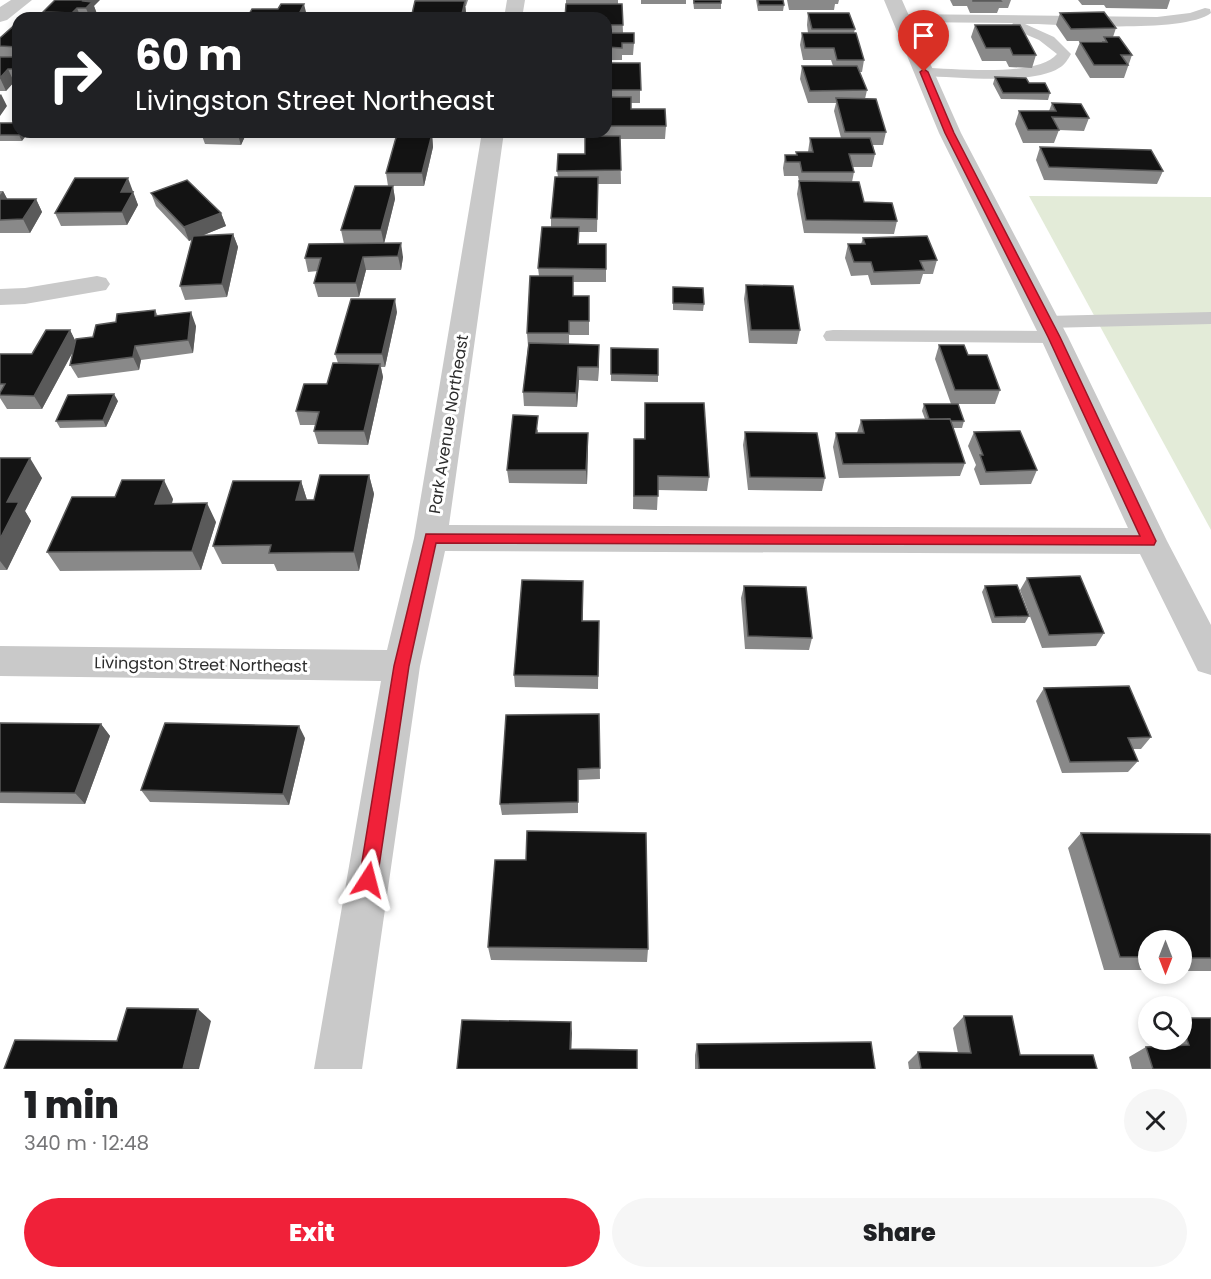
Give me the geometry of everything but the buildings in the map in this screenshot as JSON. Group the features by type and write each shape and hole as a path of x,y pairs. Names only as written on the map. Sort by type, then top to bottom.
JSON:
{"street":[{"path":"0,16 23,0"},
{"path":"897,9 950,133 1051,330 1150,541 1211,660"},
{"name":"Park Avenue Northeast","path":"338,1069 402,666 430,538 492,138"},
{"path":"0,297 25,296 97,284"},
{"path":"430,538 1150,541"},
{"name":"Livingston Street Northeast","path":"0,661 402,666"}],"lane":[{"path":"897,9 991,19 1157,21 1193,17 1205,12"},
{"path":"924,72 1046,69 1060,61 1064,54 1047,37 991,19"},
{"path":"833,336 1051,330 1211,318"}],"green space":[{"path":"1029,196 1211,197 1211,530"}],"route":[{"path":"368,880 402,666 430,538 1150,541 1054,337 950,133 924,72"}]}
